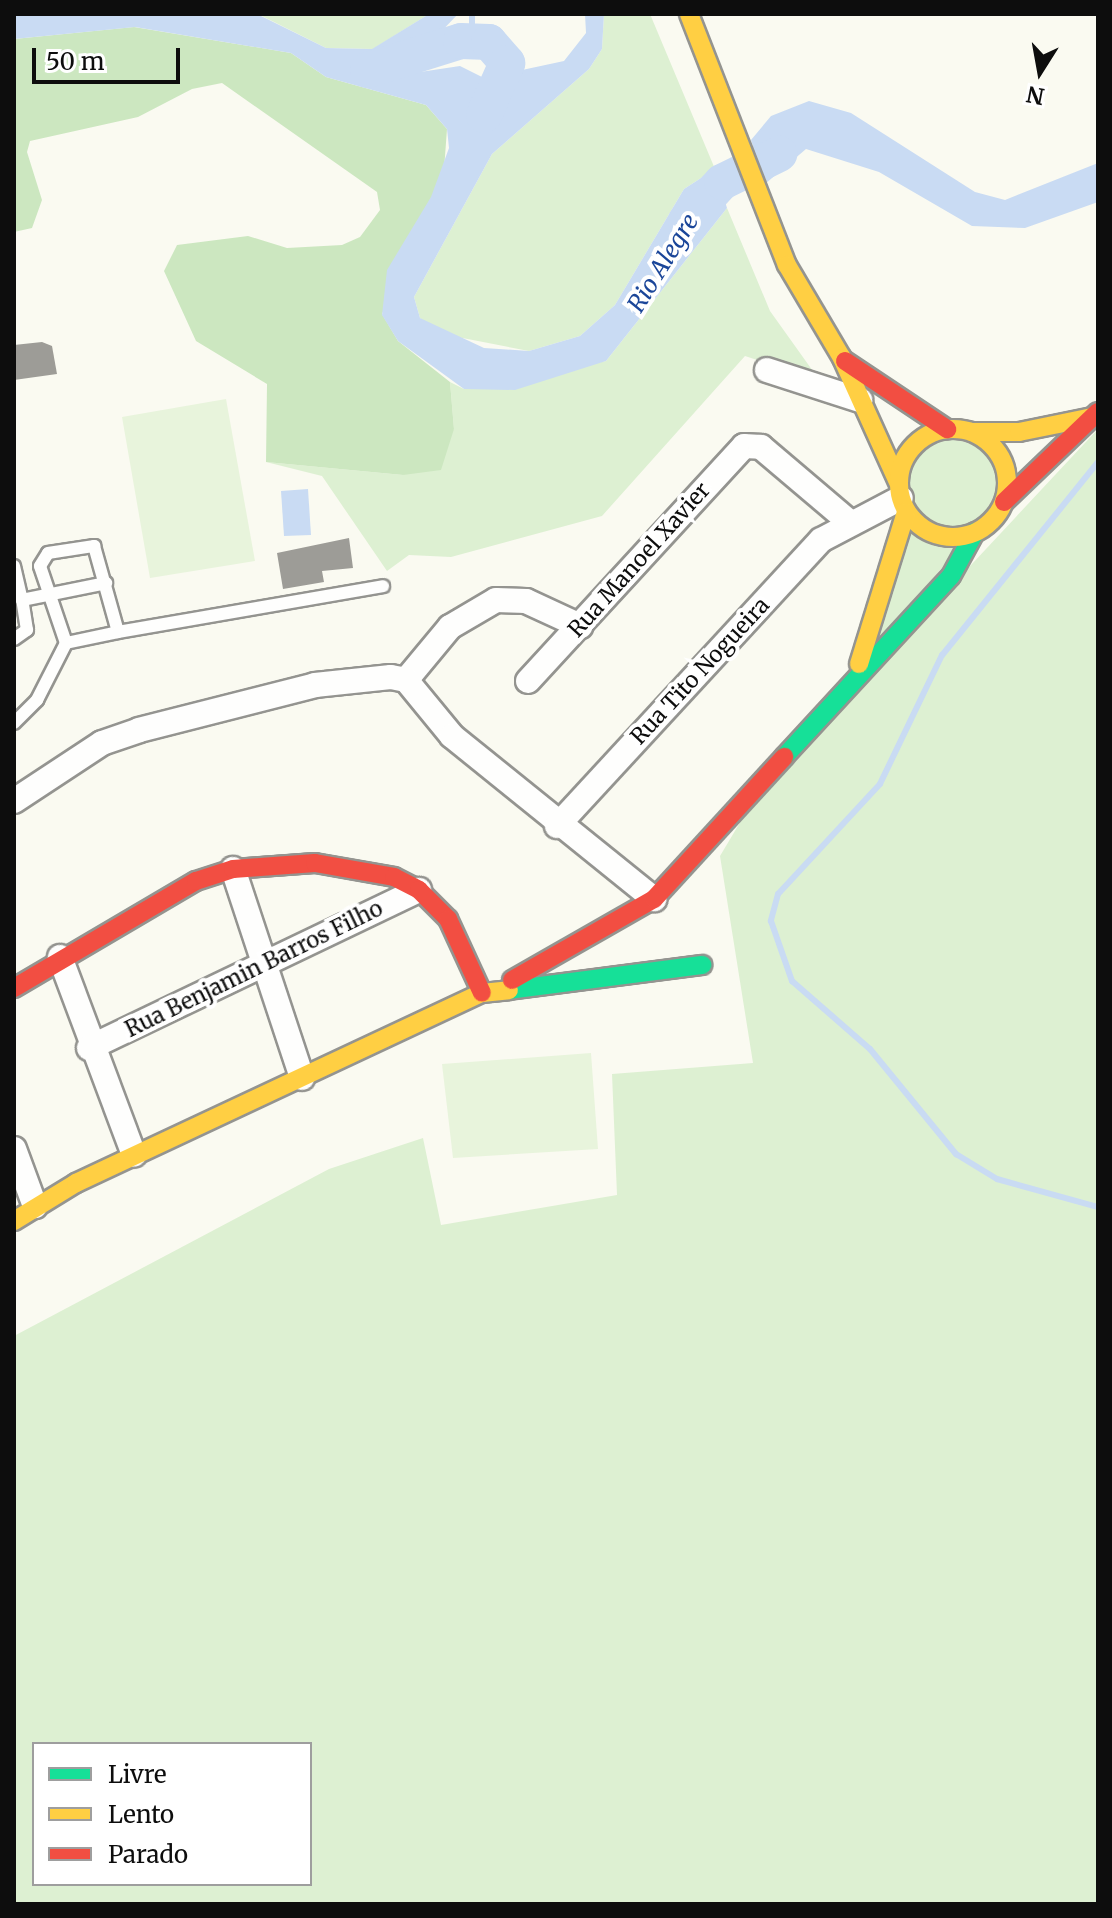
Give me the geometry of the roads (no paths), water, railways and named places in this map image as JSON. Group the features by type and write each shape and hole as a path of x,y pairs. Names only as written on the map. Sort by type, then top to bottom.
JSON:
{"main road":[{"path":"689,14 766,217 810,313 842,358 902,497 941,535 975,532"},
{"path":"842,358 947,429 1019,432 1096,414"},
{"path":"14,1221 35,1206 134,1155 605,933 654,899 856,674 951,576 975,532 1096,414"},
{"path":"856,674 902,497 909,450 947,429"},
{"path":"972,432 998,453 1004,502"},
{"path":"14,988 154,901 233,869 315,863 394,877 419,890 448,919 482,993"},
{"path":"482,993 702,965"}],"street":[{"path":"767,370 860,400"},
{"name":"Rua Manoel Xavier","path":"528,681 712,478 753,444 847,520"},
{"path":"847,520 902,497"},
{"name":"Rua Tito Nogueira","path":"557,826 847,520"},
{"path":"14,801 102,743 139,730 315,685 406,680 450,627 496,600 526,601 580,626"},
{"path":"406,680 452,736 557,826 654,899"},
{"path":"233,869 302,1078"},
{"name":"Rua Benjamin Barros Filho","path":"89,1048 419,890"},
{"path":"60,957 89,1048 134,1155"},
{"path":"14,1149 35,1206"}],"lane":[{"path":"14,723 37,700 66,643 64,620 50,595 42,558 64,547 94,546 118,632"},
{"path":"14,566 27,630 14,639"},
{"path":"22,600 106,583"},
{"path":"66,643 383,586"}],"water":[{"path":"14,14 257,14 326,48 372,49 429,14 458,14 413,61 420,72 460,66 484,78 564,61 586,33 585,14 604,14 602,49 589,69 492,154 414,297 420,318 484,348 529,351 580,336 615,305 684,189 715,169 727,208 606,361 515,390 464,389 398,341 382,315 387,270 431,197 449,148 447,129 426,105 326,77 291,53 135,27 14,39"},
{"path":"809,101 851,113 975,192 1005,200 1098,163 1098,202 1025,228 972,226 879,172 806,149 765,184 751,140 771,116"},
{"path":"308,489 311,535 284,536 281,491"}],"waterway":[{"path":"472,14 472,40"},
{"name":"Rio Alegre","path":"368,70 461,41 489,42 507,63 484,115"},
{"name":"Rio Alegre","path":"686,221 722,182 779,154"},
{"path":"1098,462 942,655 880,784 778,894 771,921 792,981 870,1049 956,1154 997,1179 1098,1207"}]}
